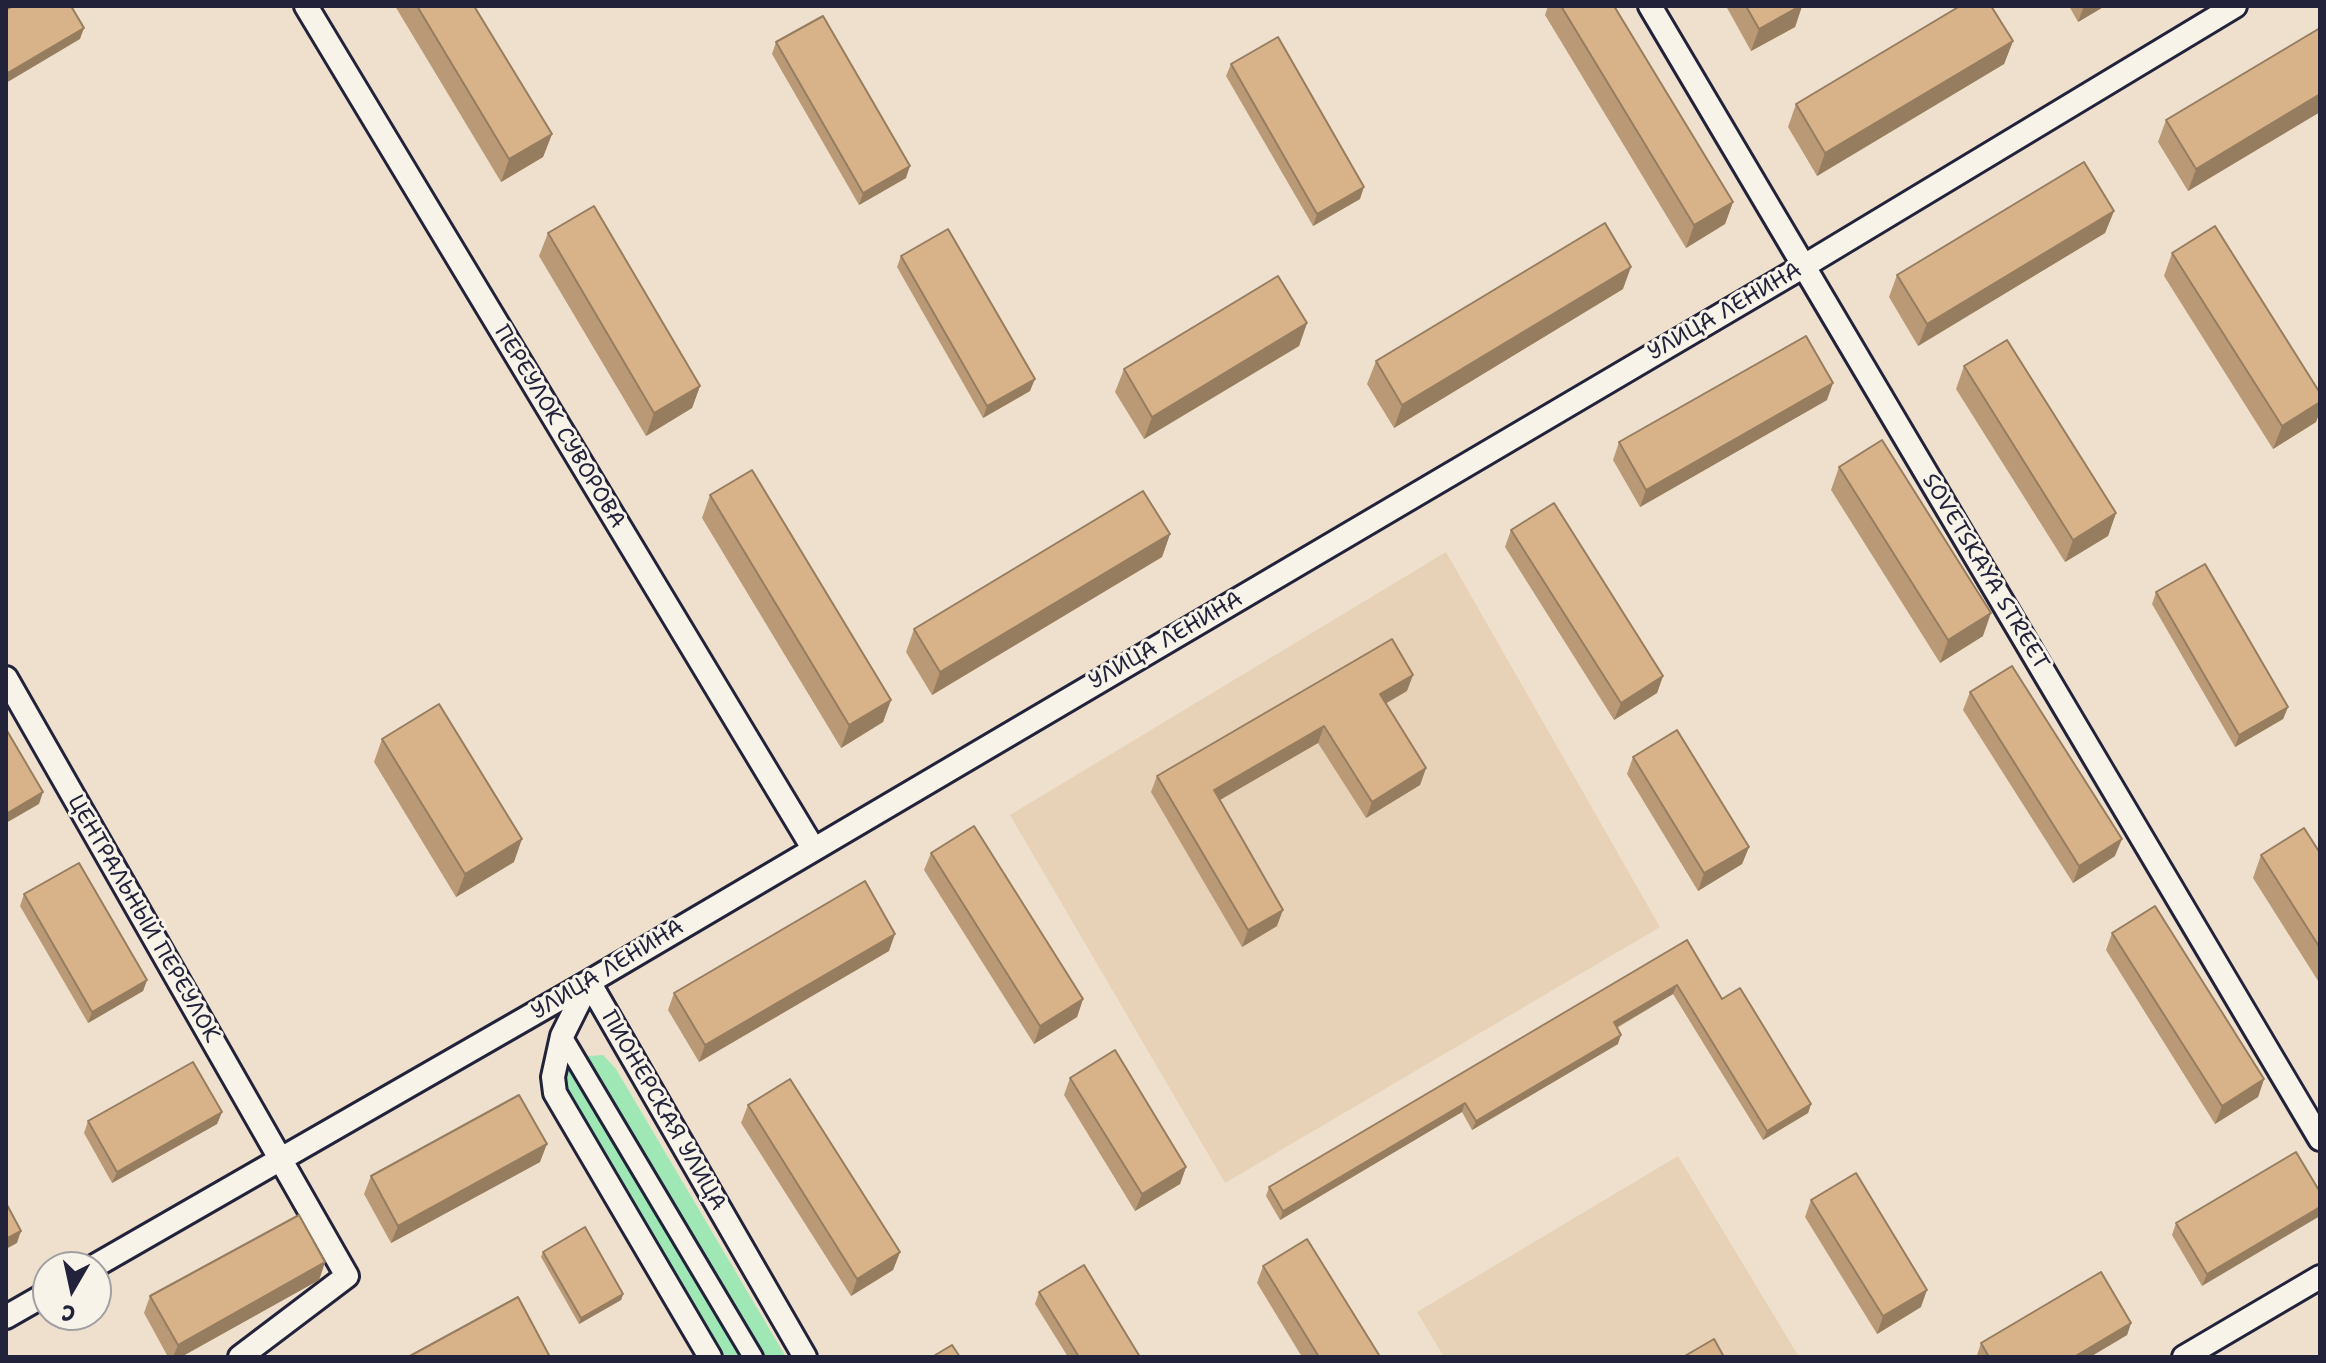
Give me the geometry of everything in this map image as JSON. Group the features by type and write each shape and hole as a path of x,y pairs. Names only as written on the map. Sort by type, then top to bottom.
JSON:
{"street":[{"name":"ПЕРЕУЛОК СУВОРОВА","path":"306,6 813,848"},
{"name":"SOVETSKAYA STREET","path":"1650,6 2320,1139"},
{"name":"УЛИЦА ЛЕНИНА","path":"112,1256 589,982 1804,266 2235,6"},
{"name":"ЦЕНТРАЛЬНЫЙ ПЕРЕУЛОК","path":"6,678 347,1276 240,1357"},
{"name":"ПИОНЕРСКАЯ УЛИЦА","path":"589,982 562,1036 553,1077 555,1093 710,1357"},
{"name":"ПИОНЕРСКАЯ УЛИЦА","path":"589,982 805,1357"},
{"path":"562,1036 753,1357"},
{"path":"2184,1357 2320,1277"},
{"path":"6,1317 32,1302"}],"shaded area":[{"path":"1446,552 1660,927 1225,1183 1010,815"},
{"path":"1678,1156 1799,1357 1444,1357 1417,1312"}],"green space":[{"path":"603,1055 616,1069 786,1357 718,1357 565,1099 562,1077 576,1057"}],"building":[{"path":"13,6 71,6 84,28 6,74 6,10"},
{"path":"417,6 474,6 552,134 509,159"},
{"path":"1561,6 1614,6 1733,202 1694,225"},
{"path":"1746,6 1800,6 1759,29"},
{"path":"1960,6 1991,6 2013,41 1825,153 1796,104"},
{"path":"823,16 910,166 863,193 776,42"},
{"path":"2320,28 2320,94 2196,169 2166,120"},
{"path":"1278,37 1364,187 1317,214 1231,64"},
{"path":"2084,162 2114,211 1927,324 1897,275"},
{"path":"594,206 700,386 654,413 548,233"},
{"path":"1605,223 1631,267 1402,405 1376,361"},
{"path":"2215,226 2320,393 2320,402 2282,426 2172,253"},
{"path":"948,229 1035,379 987,406 901,256"},
{"path":"1278,276 1307,323 1152,417 1124,369"},
{"path":"1806,336 1833,383 1646,490 1619,442"},
{"path":"2007,340 2116,513 2073,540 1964,366"},
{"path":"1882,440 1991,613 1948,640 1839,467"},
{"path":"752,470 891,700 849,725 710,495"},
{"path":"1143,491 1170,534 940,672 914,629"},
{"path":"1554,503 1663,676 1621,703 1511,530"},
{"path":"2205,564 2288,707 2239,735 2156,592"},
{"path":"1392,639 1413,675 1380,694 1426,768 1372,802 1324,726 1214,790 1283,910 1248,930 1157,776"},
{"path":"2012,666 2122,839 2079,866 1970,692"},
{"path":"439,704 522,839 465,874 382,739"},
{"path":"6,729 43,792 6,814"},
{"path":"1677,730 1749,847 1704,873 1633,757"},
{"path":"974,826 1083,999 1040,1026 931,853"},
{"path":"2304,828 2320,853 2320,948 2261,855"},
{"path":"79,863 147,980 92,1012 24,894"},
{"path":"865,881 895,934 705,1045 674,993"},
{"path":"2155,906 2264,1079 2222,1106 2112,933"},
{"path":"1687,940 1722,999 1740,988 1811,1104 1767,1131 1677,985 1614,1022 1621,1035 1476,1121 1465,1103 1283,1211 1269,1187"},
{"path":"1115,1050 1186,1167 1142,1194 1070,1078"},
{"path":"193,1062 222,1112 117,1172 88,1121"},
{"path":"790,1079 900,1252 857,1279 748,1105"},
{"path":"519,1095 547,1144 398,1226 371,1176"},
{"path":"2296,1152 2320,1192 2320,1207 2207,1274 2176,1223"},
{"path":"1856,1173 1927,1290 1883,1316 1811,1200"},
{"path":"6,1203 21,1231 6,1239"},
{"path":"299,1215 325,1262 178,1345 150,1296"},
{"path":"585,1227 623,1294 581,1318 543,1252"},
{"path":"1307,1239 1379,1355 1376,1357 1319,1357 1263,1266"},
{"path":"1084,1265 1140,1357 1079,1357 1039,1292"},
{"path":"2101,1272 2131,1323 2074,1357 1989,1357 1981,1343"},
{"path":"518,1297 550,1357 408,1357"},
{"path":"1714,1339 1724,1357 1683,1357"},
{"path":"952,1345 960,1357 932,1357"}]}
